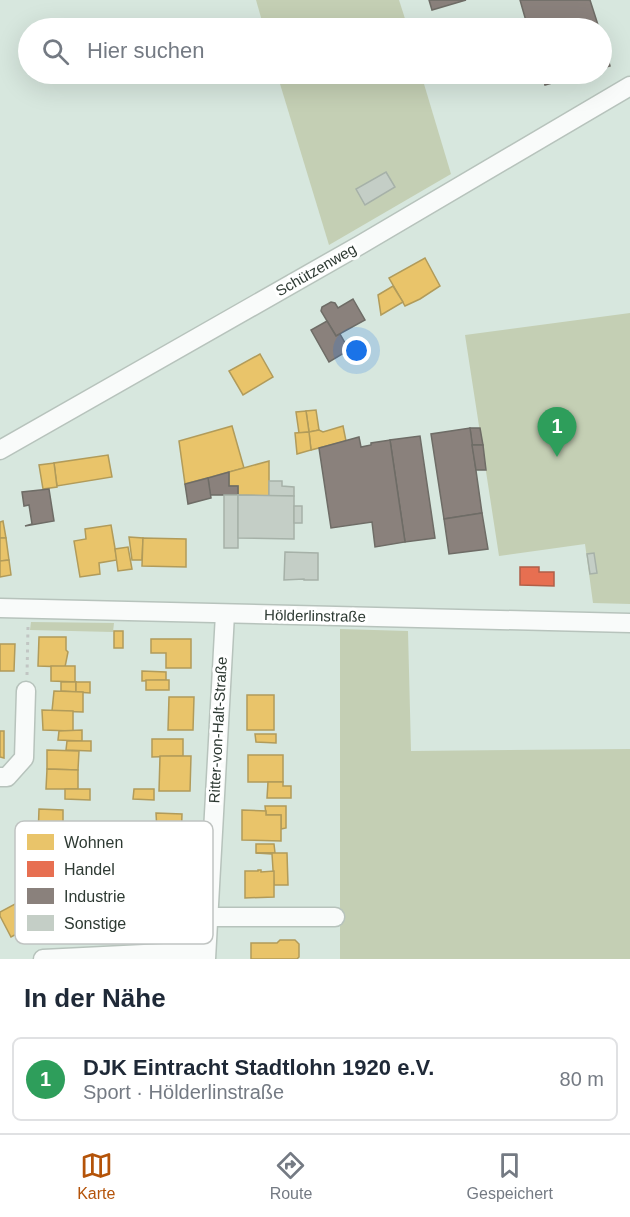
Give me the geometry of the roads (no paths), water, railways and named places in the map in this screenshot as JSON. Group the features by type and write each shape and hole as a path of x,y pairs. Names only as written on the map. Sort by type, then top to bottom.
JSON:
{"street":[{"name":"Schützenweg","path":"0,450 360,245 630,86"},
{"name":"Hölderlinstraße","path":"0,608 630,622"},
{"name":"Ritter-von-Halt-Straße","path":"213,828 225,614"},
{"path":"0,777 7,777 24,758 26,692"},
{"path":"213,917 334,917"},
{"path":"43,959 206,955"}],"place":[{"name":"DJK Eintracht Stadtlohn 1920 e.V.","path":"557,457"}]}
